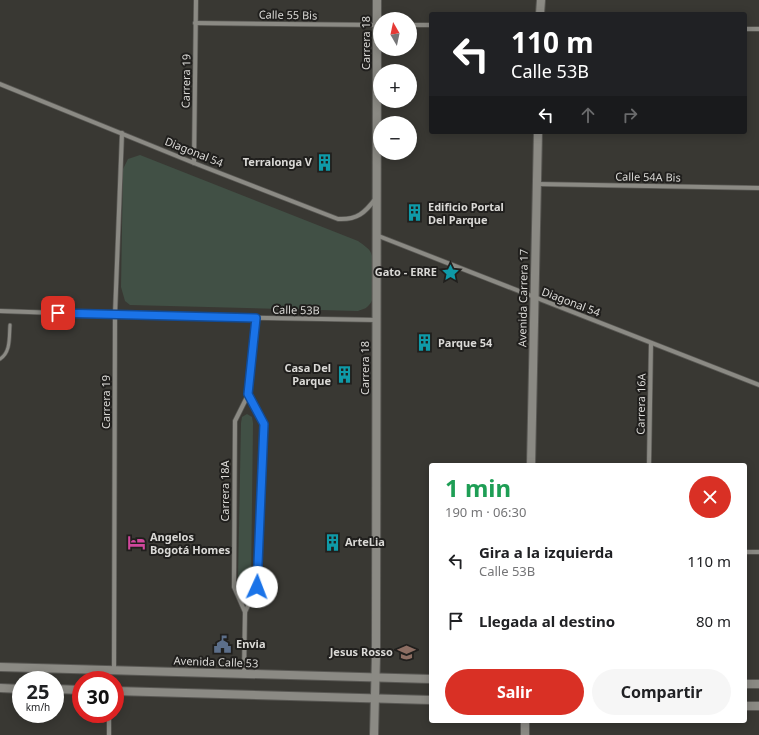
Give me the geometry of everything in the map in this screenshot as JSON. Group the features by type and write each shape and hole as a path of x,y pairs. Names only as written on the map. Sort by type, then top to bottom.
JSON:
{"main road":[{"name":"Carrera 18","path":"377,0 377,12"},
{"path":"540,12 541,0"},
{"name":"Carrera 18","path":"374,735 376,678 376,198 378,56"},
{"name":"Avenida Carrera 17","path":"531,463 538,134"},
{"name":"Avenida Calle 53","path":"0,667 114,671"},
{"name":"Avenida Calle 53","path":"124,671 429,679"},
{"path":"747,684 759,684"},
{"path":"0,688 12,688"},
{"path":"124,691 429,700"},
{"path":"747,706 759,706"},
{"path":"525,723 525,735"}],"street":[{"name":"Carrera 19","path":"194,163 196,0"},
{"name":"Calle 55 Bis","path":"196,23 373,25"},
{"path":"417,25 429,26"},
{"path":"747,29 759,29"},
{"name":"Diagonal 54","path":"0,84 194,163 338,219 356,217 364,212 376,198"},
{"name":"Carrera 19","path":"114,671 115,315 122,133"},
{"name":"Calle 54A Bis","path":"537,184 759,188"},
{"name":"Diagonal 54","path":"376,235 759,385"},
{"name":"Calle 53B","path":"0,311 115,315 376,320"},
{"name":"Carrera 18A","path":"244,674 245,612 234,587 235,421 248,394 256,318"},
{"name":"Carrera 16A","path":"649,463 651,343"},
{"name":"Carrera 18A","path":"245,612 257,587 264,424 248,394"},
{"path":"747,552 759,552"},
{"path":"109,723 109,735"}],"lane":[{"path":"0,360 8,348 10,325"}],"green space":[{"path":"140,155 358,241 369,250 373,258 375,288 372,301 367,307 358,311 130,305 125,301 121,287 123,169 128,159"},
{"path":"247,414 252,417 253,423 251,581 244,587 240,585 238,581 241,423 242,417"}],"place":[{"name":"Terralonga V","path":"325,162"},
{"name":"Edificio Portal Del Parque","path":"415,213"},
{"name":"Gato - ERRE","path":"450,272"},
{"name":"Parque 54","path":"425,343"},
{"name":"Casa Del Parque","path":"344,374"},
{"name":"ArteLia","path":"332,542"},
{"name":"Angelos Bogotá Homes","path":"137,543"},
{"name":"Envia","path":"223,644"},
{"name":"Jesus Rosso","path":"406,652"}],"route":[{"path":"58,313 256,318 248,394 264,424 257,587"}]}
